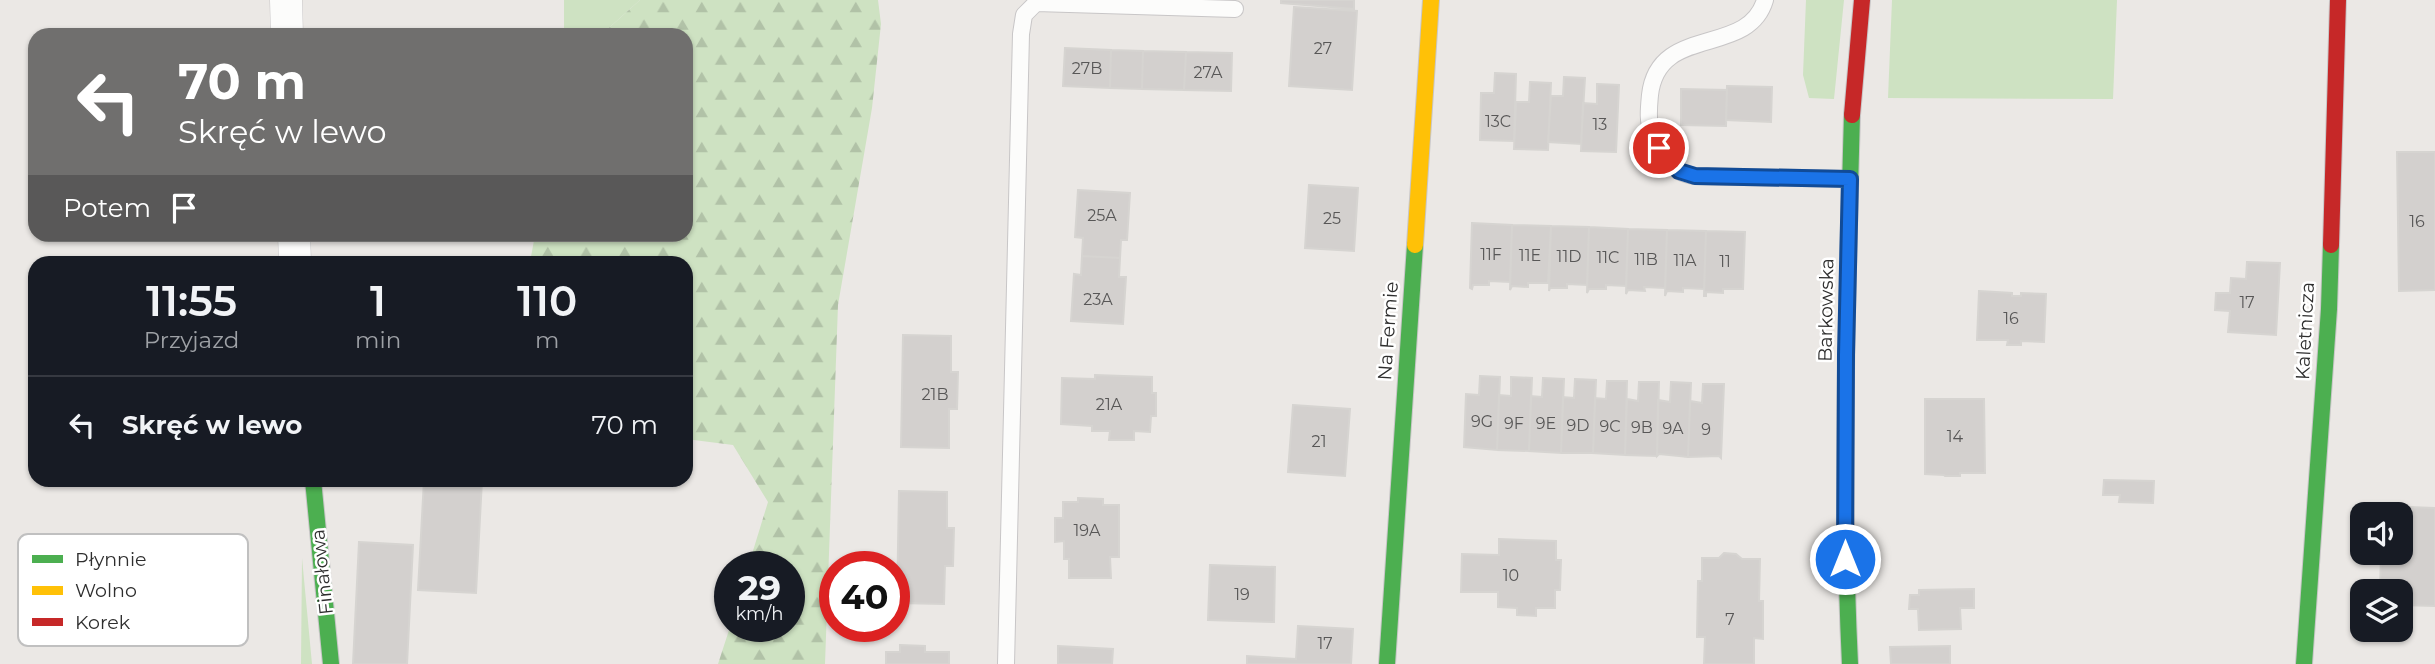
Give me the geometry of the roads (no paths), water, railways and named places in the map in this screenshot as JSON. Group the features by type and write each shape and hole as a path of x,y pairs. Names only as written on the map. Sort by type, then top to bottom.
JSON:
{"street":[{"path":"286,0 287,28"},
{"name":"Na Fermie","path":"1387,664 1431,0"},
{"name":"Barkowska","path":"1850,664 1845,559 1846,355 1852,110 1862,0"},
{"name":"Kaletnicza","path":"2304,664 2329,309 2338,0"},
{"name":"Finałowa","path":"314,487 331,664"}],"lane":[{"path":"1765,0 1752,23 1670,55 1659,66 1652,79 1649,97 1650,127 1659,148 1679,171 1695,176 1850,179"},
{"path":"1006,664 1021,34 1024,15 1036,2 1235,9"}]}
